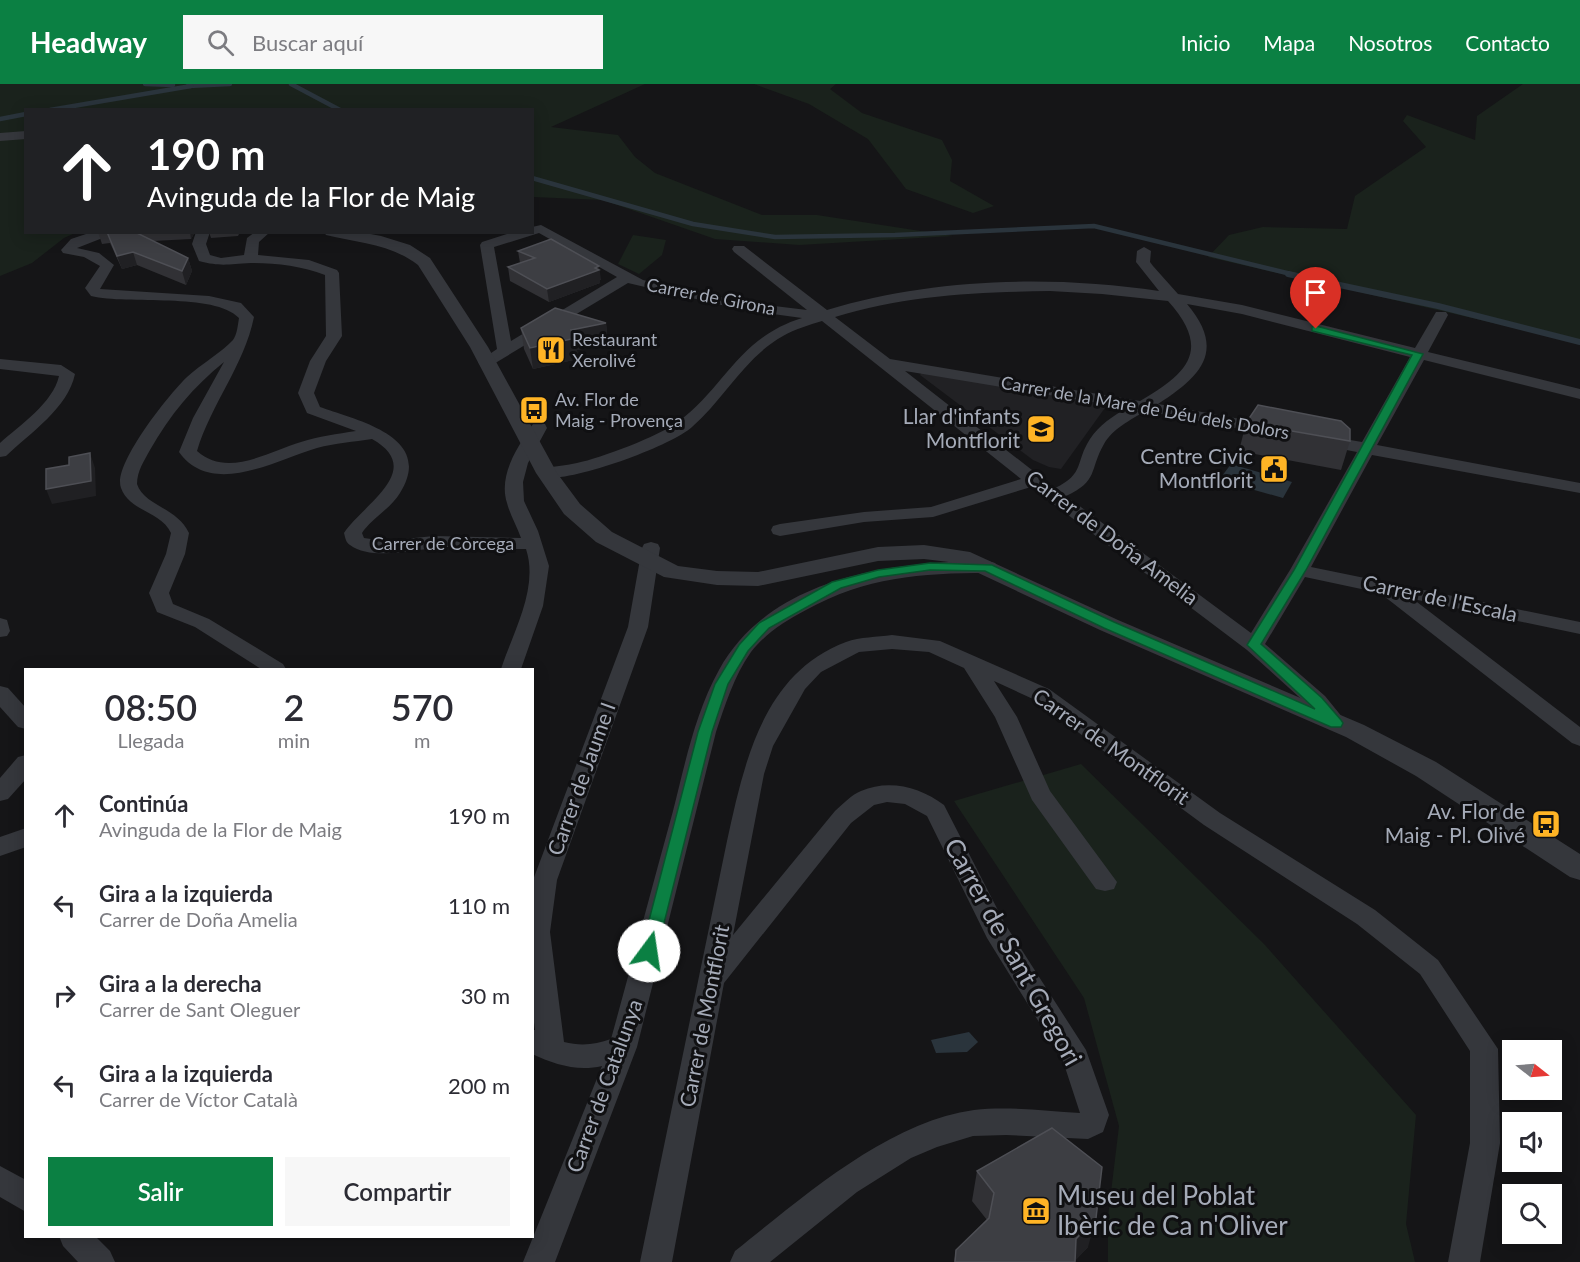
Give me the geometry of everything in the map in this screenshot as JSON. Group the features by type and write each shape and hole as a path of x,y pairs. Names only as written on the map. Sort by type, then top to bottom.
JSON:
{"street":[{"path":"0,137 24,135"},
{"name":"Carrer de Girona","path":"534,231 627,278 671,291 743,306 823,316"},
{"path":"104,234 84,239 71,245 68,250 93,255 107,265 92,288 96,293 209,300 236,306 247,317 241,341 191,438 188,452 197,462 238,468 308,445 375,434"},
{"path":"202,234 199,244 204,258 221,262 251,259 252,241 261,234"},
{"path":"342,234 383,242 415,254 496,357"},
{"path":"374,234 406,240 428,250 438,259 496,357 554,473 599,517 672,572 758,579 878,554 924,552 962,557 988,567 1109,625 1336,723 1426,769 1580,869"},
{"path":"496,357 487,245 524,234"},
{"name":"Carrer de Doña Amelia","path":"739,249 1053,495 1254,645 1317,701 1336,723"},
{"path":"1053,495 1082,479 1099,437 1123,417 1190,373 1198,359 1200,343 1192,320 1143,262 1144,251"},
{"name":"Carrer de Còrcega","path":"251,259 273,263 309,264 332,273 334,336 318,361 306,393 313,410 375,434 392,444 401,454 404,465 403,475 391,494 357,525 353,533 356,542 365,546 384,547 433,543 532,543"},
{"path":"496,357 627,278"},
{"path":"554,473 595,464 684,426 719,390 732,371 765,340 793,325 881,301 972,289 1073,288 1174,298 1245,311 1580,394"},
{"path":"1254,645 1300,570 1441,315"},
{"path":"241,341 201,371 173,399 155,424 128,477 133,494 161,513 176,526 180,534 179,544 159,593 164,608 202,623 274,668"},
{"name":"Carrer de la Mare de Déu dels Dolors","path":"886,363 1143,406 1287,433"},
{"path":"0,364 61,370 67,374 67,380 56,398 0,452"},
{"path":"511,668 533,608 538,583 539,562 525,521 515,501 514,487 519,466 534,435"},
{"name":"Carrer de la Mare de Déu dels Dolors","path":"1310,437 1580,488"},
{"path":"780,530 864,517 933,512 1035,480"},
{"path":"650,554 692,564 741,570 869,546 915,543 948,545 998,559 1402,740 1580,850"},
{"name":"Carrer de Jaume I","path":"542,1045 537,932 545,880 638,627 650,554"},
{"name":"Carrer de Catalunya","path":"539,1262 623,1047 705,732 722,684 743,648 764,626 836,585 878,574 930,566 988,567"},
{"name":"Carrer de l'Escala","path":"1300,570 1580,628"},
{"path":"1384,587 1580,738"},
{"path":"0,624 0,631"},
{"name":"Carrer de Montflorit","path":"656,1262 753,774 762,746 797,684 814,667 855,646 892,642 923,644 972,662 1041,694 1212,819 1366,917 1429,967 1484,1049 1485,1143 1464,1262"},
{"path":"972,662 1006,717 1040,794 1106,882"},
{"path":"0,693 24,720"},
{"path":"0,793 24,765"},
{"name":"Carrer de Sant Gregori","path":"714,978 843,817 869,797 889,794 907,795 923,800 936,811 996,931 1076,1058 1095,1115 1093,1123 1088,1126 1000,1123 962,1125 909,1144 841,1186 746,1262"},
{"path":"0,847 24,838"},
{"path":"542,1045 567,1056 603,1055 623,1047"},
{"path":"0,1180 24,1197"},
{"path":"76,1238 99,1262"}],"shaded area":[{"path":"0,84 645,84 551,127 618,135 635,157 655,173 762,215 817,215 953,236 799,245 715,239 603,200 534,197 534,108 24,108 24,234 73,234 64,238 32,263 0,276"},
{"path":"754,84 836,84 830,89 862,113 942,140 952,160 950,181 994,206 973,213 906,189 868,139 809,104"},
{"path":"1523,84 1580,84 1580,343 1208,257 1229,235 1263,227 1347,229 1355,196 1426,147 1403,121 1407,115 1475,140 1477,116"},
{"path":"633,235 666,240 662,255 639,274 618,264"},
{"name":"Llar d'infants Montflorit","path":"922,372 1107,405 1061,469 1049,467 1033,460 920,375"},
{"path":"1231,464 1292,482 1283,498 1219,480"},
{"path":"1081,764 1265,945 1416,1115 1406,1224 1415,1262 1108,1262 1108,1217 1119,1126 1084,998 954,801"},
{"path":"969,1032 978,1042 967,1052 936,1053 931,1040"}],"building":[{"path":"108,234 139,234 188,258 182,271 133,252 117,256"},
{"path":"551,239 599,266 595,268 599,270 547,289 508,267 535,258 518,251"},
{"path":"555,308 606,323 571,330 576,338 530,348 521,328"},
{"path":"1258,405 1341,421 1350,429 1350,441 1246,423"},
{"path":"90,453 91,481 46,489 46,469 69,465 69,457"},
{"name":"Museu del Poblat Ibèric de Ca n'Oliver","path":"1052,1128 1102,1167 1096,1218 1076,1239 1075,1262 955,1262 956,1250 989,1218 994,1193 977,1171"}],"waterway":[{"path":"145,84 173,85"},
{"path":"188,86 230,84"},
{"path":"291,84 336,108"},
{"path":"62,108 191,86"},
{"path":"0,119 24,114"},
{"path":"534,179 693,224 775,237 895,235 1094,226 1295,275"},
{"path":"1288,274 1438,306 1580,342"}],"place":[{"name":"Restaurant Xerolivé","path":"551,350"},
{"name":"Av. Flor de Maig - Provença","path":"534,410"},
{"name":"Llar d'infants Montflorit","path":"1041,429"},
{"name":"Centre Civic Montflorit","path":"1274,469"},
{"name":"Av. Flor de Maig - Pl. Olivé","path":"1546,824"},
{"name":"Museu del Poblat Ibèric de Ca n'Oliver","path":"1036,1211"}],"route":[{"path":"649,951 705,732 722,684 743,648 764,626 836,585 878,574 930,566 988,567 1109,625 1336,723 1317,701 1254,645 1300,570 1418,354 1316,329"}]}
